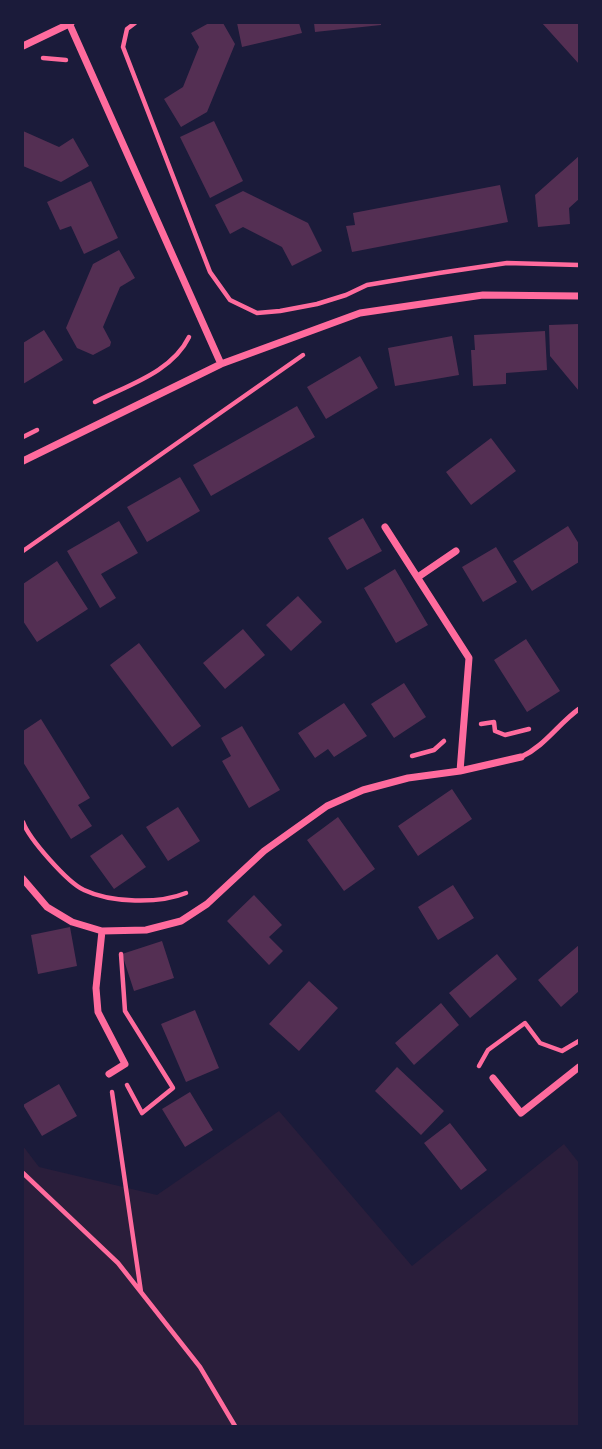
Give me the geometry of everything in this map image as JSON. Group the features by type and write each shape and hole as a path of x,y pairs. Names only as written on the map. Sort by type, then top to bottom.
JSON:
{"street":[{"path":"23,46 70,23 221,364"},
{"path":"23,461 221,364 360,313 483,295 579,296"},
{"path":"385,527 469,658 460,771"},
{"path":"418,577 456,551"},
{"path":"23,878 47,906 72,922 102,931 146,930 181,922 207,904 264,851 327,806 363,790 408,778 460,771 521,757"},
{"path":"102,931 96,974 98,1012 125,1064 109,1074"},
{"path":"493,1078 521,1113 579,1067"}],"lane":[{"path":"521,757 543,743 560,724 579,709"}],"path":[{"path":"135,23 127,29 123,47 209,272 230,300 257,313 280,311 317,304 367,285 439,273 507,263 579,265"},
{"path":"40,58 64,59 73,65"},
{"path":"92,403 151,374 177,357 188,338 190,328"},
{"path":"23,551 312,350"},
{"path":"23,437 45,426"},
{"path":"478,1072 479,1064 488,1050 525,1023 540,1043 562,1051 579,1041"},
{"path":"109,1074 141,1292"},
{"path":"23,1172 118,1263 200,1367 235,1426"}],"shaded area":[{"path":"279,1111 412,1266 564,1144 579,1163 579,1426 23,1426 23,1146 39,1167 157,1195"}],"building":[{"path":"209,23 223,23 235,44 207,112 181,127 164,99 183,87 199,47 191,33"},
{"path":"237,23 299,23 302,33 242,47"},
{"path":"314,23 381,23 381,25 315,32"},
{"path":"542,23 579,23 579,64"},
{"path":"214,121 243,181 210,198 180,137"},
{"path":"23,131 59,147 73,138 89,166 61,182 23,166"},
{"path":"579,156 579,199 569,208 570,224 538,227 535,195"},
{"path":"91,181 118,238 84,254 71,226 60,230 47,202"},
{"path":"500,185 508,222 352,252 346,226 355,225 353,213"},
{"path":"243,191 308,223 322,251 292,266 282,247 243,227 230,234 215,205"},
{"path":"119,250 135,278 120,287 103,327 111,342 110,346 93,355 77,348 66,328 93,264"},
{"path":"579,324 579,391 550,356 549,325"},
{"path":"44,330 63,360 23,384 23,343"},
{"path":"545,331 547,370 506,373 506,384 473,386 471,350 475,350 474,335"},
{"path":"452,336 459,375 395,386 388,348"},
{"path":"360,356 378,388 326,419 307,387"},
{"path":"297,406 315,437 211,496 193,465"},
{"path":"491,438 516,471 471,505 446,472"},
{"path":"180,477 200,511 147,542 127,507"},
{"path":"363,518 382,551 347,570 328,538"},
{"path":"119,521 138,553 101,574 116,598 100,608 67,551"},
{"path":"568,526 579,544 579,562 532,591 513,561"},
{"path":"496,547 517,582 483,602 462,567"},
{"path":"57,561 88,609 37,642 23,621 23,584"},
{"path":"395,569 428,625 396,643 364,588"},
{"path":"298,596 322,622 291,651 266,625"},
{"path":"243,629 265,655 225,689 203,663"},
{"path":"526,639 560,691 527,712 494,660"},
{"path":"139,643 201,726 172,747 110,665"},
{"path":"404,683 426,717 394,738 371,704"},
{"path":"344,703 367,736 334,757 328,749 315,758 298,733"},
{"path":"41,719 90,798 78,805 92,826 71,839 23,762 23,731"},
{"path":"242,726 280,790 249,808 222,761 231,756 221,738"},
{"path":"452,789 472,819 418,856 398,826"},
{"path":"178,807 200,841 168,861 146,827"},
{"path":"338,817 375,869 344,891 307,840"},
{"path":"122,834 146,867 114,889 90,856"},
{"path":"453,885 474,918 438,940 418,907"},
{"path":"254,895 282,925 269,937 283,951 269,965 227,921"},
{"path":"70,927 77,966 38,974 31,935"},
{"path":"162,941 174,978 134,991 122,954"},
{"path":"579,945 579,991 561,1007 538,980"},
{"path":"497,954 517,979 470,1018 449,993"},
{"path":"309,981 338,1008 299,1051 269,1024"},
{"path":"441,1003 459,1025 414,1065 395,1043"},
{"path":"195,1010 219,1068 186,1082 161,1024"},
{"path":"397,1067 444,1111 421,1135 375,1091"},
{"path":"59,1084 77,1116 42,1136 23,1105"},
{"path":"190,1092 213,1130 185,1147 162,1109"},
{"path":"450,1123 487,1170 461,1190 424,1143"}]}
